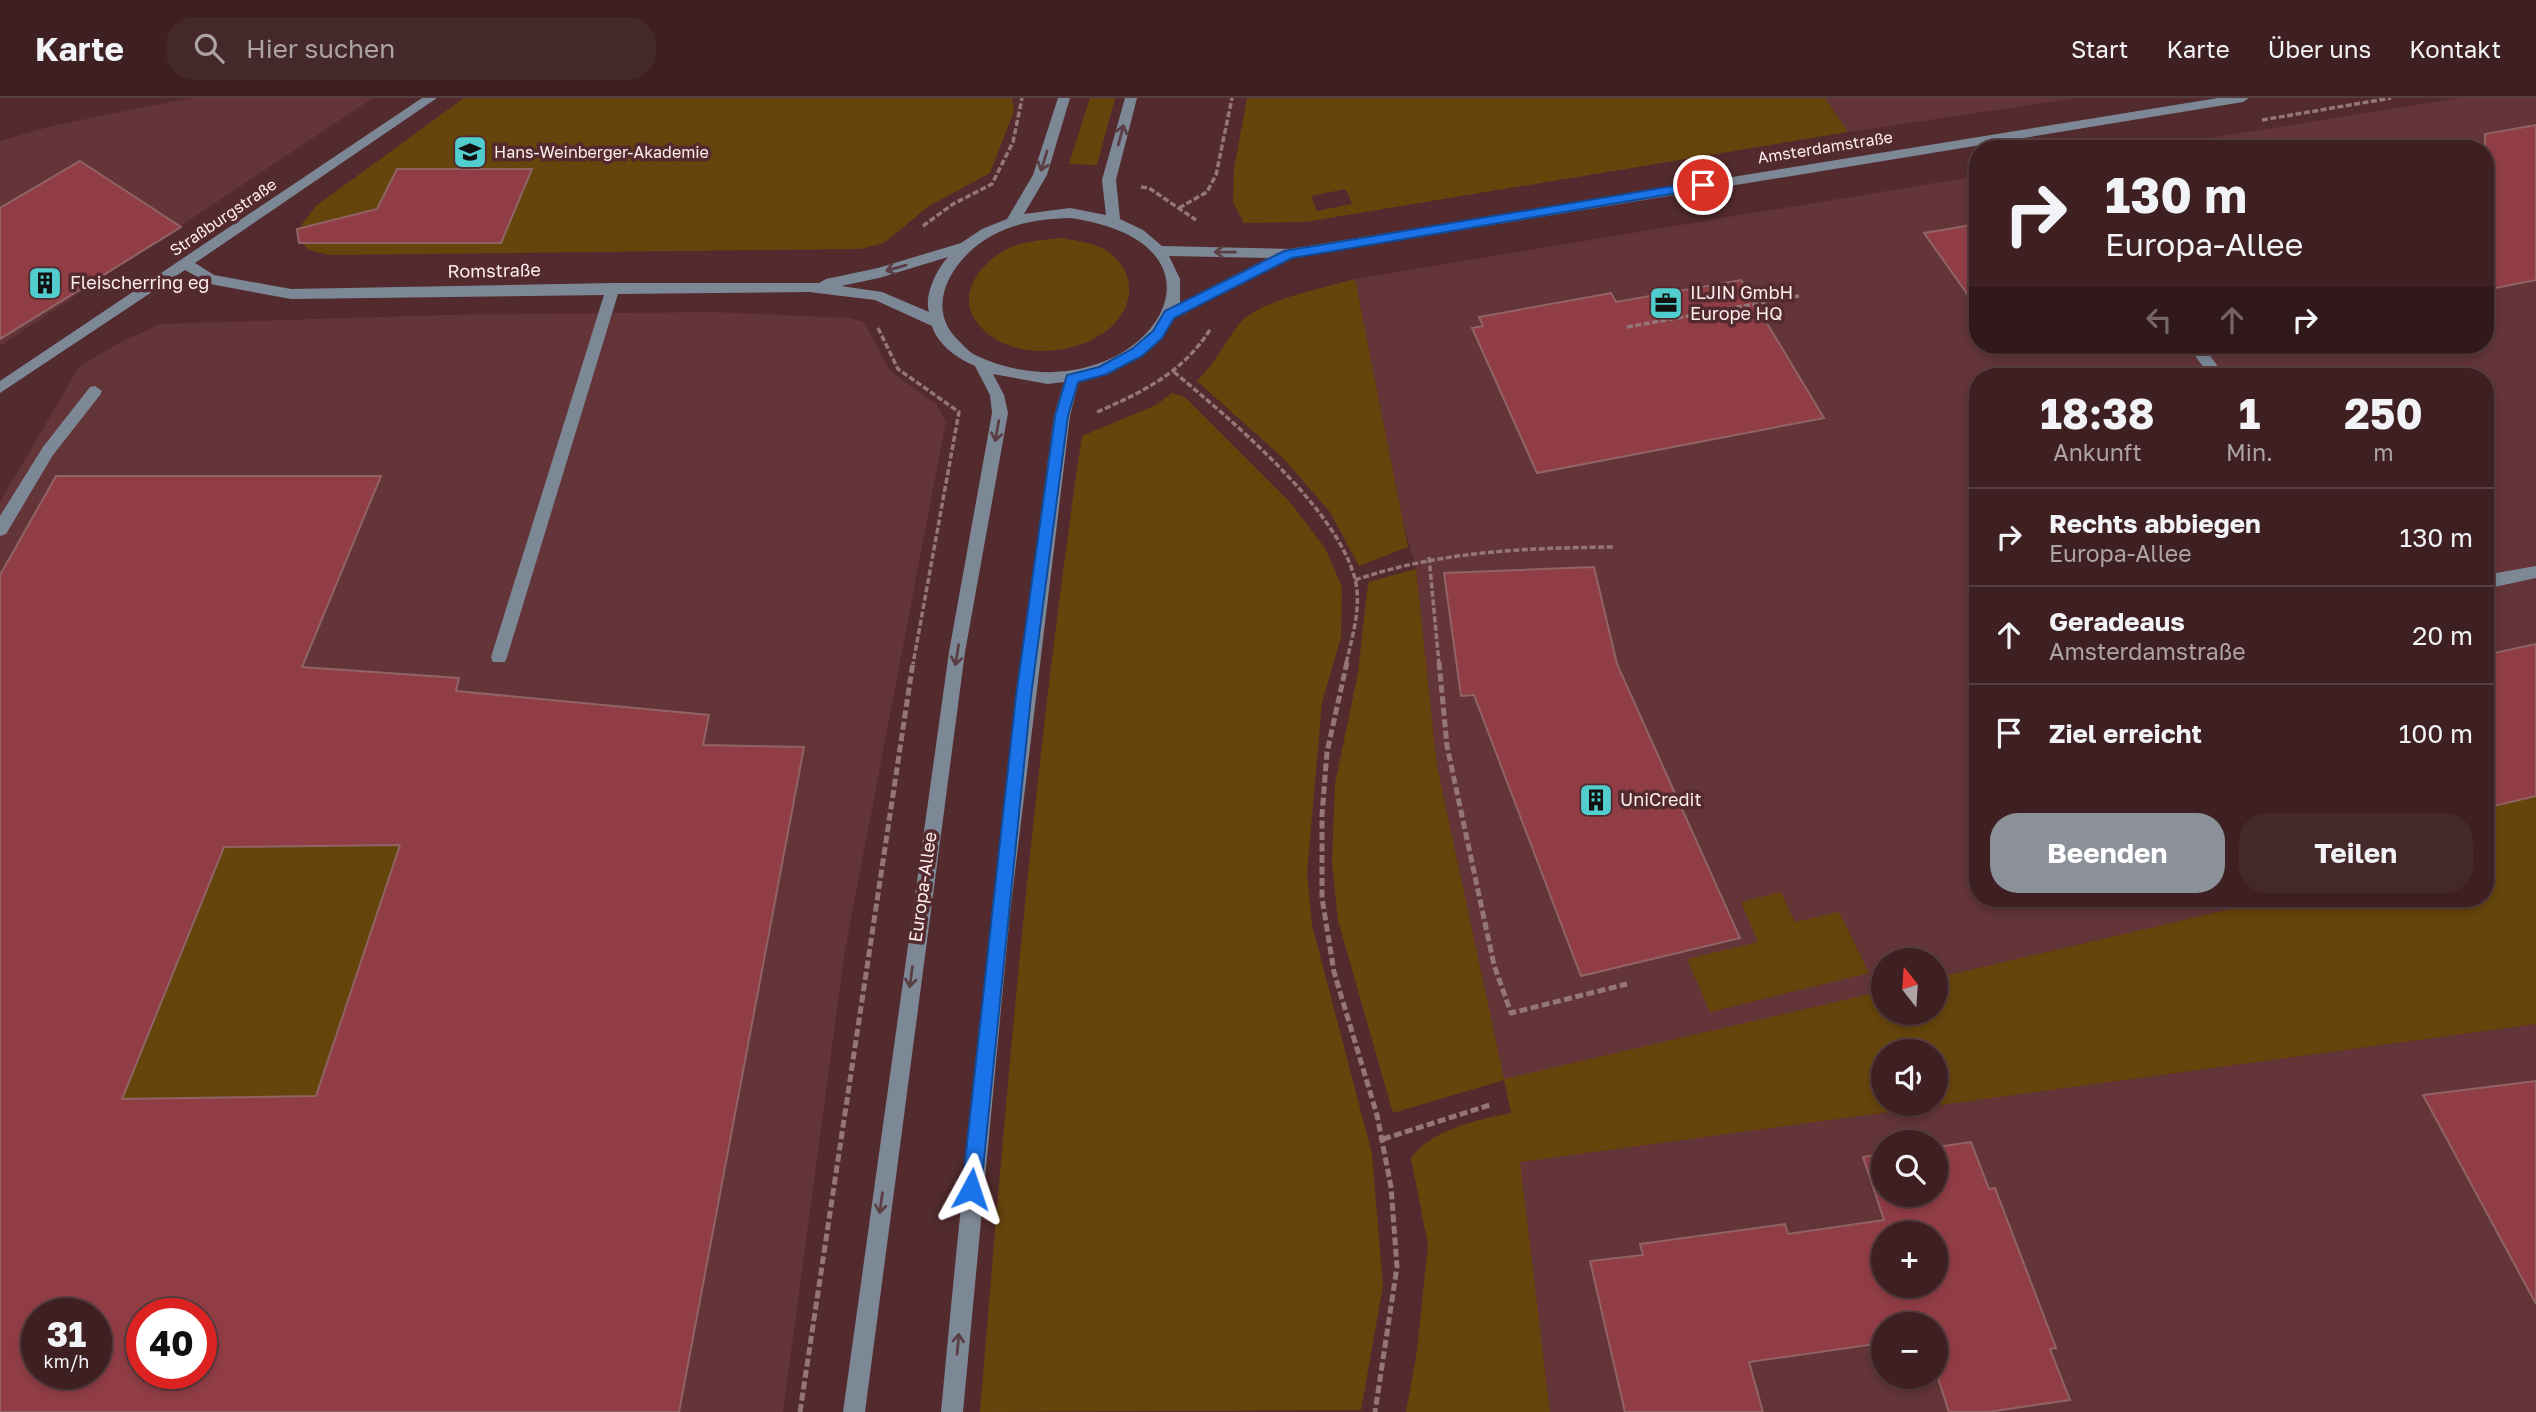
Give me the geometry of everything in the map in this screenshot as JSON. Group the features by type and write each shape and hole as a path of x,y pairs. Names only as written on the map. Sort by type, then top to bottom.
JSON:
{"street":[{"name":"Straßburgstraße","path":"0,388 431,98"},
{"path":"1014,219 1040,175 1064,98"},
{"path":"1113,221 1109,180 1131,98"},
{"name":"Amsterdamstraße","path":"1982,140 2243,98"},
{"path":"2025,133 2031,140"},
{"name":"Amsterdamstraße","path":"1160,251 1289,254 1969,142"},
{"path":"937,322 934,300 939,279 962,248 985,232 1014,219 1070,213 1113,221 1140,234 1160,251 1172,272 1175,294 1170,314"},
{"name":"Romstraße","path":"809,287 879,272 962,248"},
{"name":"Amsterdamstraße","path":"1170,314 1289,254"},
{"name":"Romstraße","path":"186,264 210,279 291,294 809,287 877,295 937,322"},
{"path":"499,657 613,288"},
{"name":"Europa-Allee","path":"937,322 954,348 982,367 1018,378 1072,378 1102,371 1137,353 1158,334 1170,314"},
{"path":"2201,354 2212,368"},
{"name":"Europa-Allee","path":"854,1412 957,652 1000,412 997,395 982,367"},
{"path":"952,1412 974,1161 1023,696 1062,416 1072,378"},
{"path":"0,530 48,451 95,391"},
{"path":"2494,580 2536,572"}],"path":[{"path":"921,227 963,198 991,186 1001,171 1014,135 1023,104 1022,98"},
{"path":"1178,208 1207,192 1216,175 1232,98"},
{"path":"1109,180 1149,188 1202,225 1214,252"},
{"path":"1062,416 1091,414 1139,394 1174,372 1206,338 1223,303 1223,285"},
{"path":"877,295 876,322 898,369 959,412 1000,412"},
{"path":"1627,327 1800,296"},
{"path":"1174,372 1294,484 1338,538 1355,580 1357,614 1327,752 1322,815 1322,898 1334,972 1383,1139 1397,1267 1375,1412"},
{"path":"800,1412 913,661 959,412"},
{"path":"1355,580 1394,565 1429,557 1614,547"},
{"path":"1429,557 1447,746 1494,965 1511,1013 1627,984"},
{"path":"1383,1139 1490,1105"}],"shaded area":[{"path":"190,98 373,98 0,346 0,141 52,126"},
{"path":"464,98 1012,98 1014,111 990,173 929,206 884,243 860,249 330,255 309,250 300,241 302,224 316,206"},
{"path":"1090,98 1115,98 1097,165 1069,164"},
{"path":"1247,98 1825,98 1848,132 1305,222 1244,223 1233,202 1234,169","holes":["1346,189 1352,204 1317,211 1311,196"]},
{"path":"1825,98 2078,98 1848,132"},
{"path":"2459,98 2536,98 2536,796 2494,806 2494,368 1969,368 1969,907 2240,907 1948,975 1948,948 1871,948 1871,994 1504,1080 1437,766 1416,569 1403,522 1355,279 1969,177 1969,354 2494,354 2494,140 2198,140"},
{"path":"1061,238 1102,248 1116,258 1123,267 1129,285 1129,295 1122,314 1101,335 1064,349 1024,349 1005,344 989,335 976,321 971,310 969,299 975,278 999,253 1009,248 1028,242"},
{"path":"1355,279 1408,547 1359,566 1330,512 1283,458 1197,381 1239,324 1248,316 1276,302"},
{"path":"713,312 850,318 864,322 890,371 937,405 946,421 845,950 783,1412 0,1412 0,502 79,367 117,344 160,324 443,315"},
{"path":"1172,393 1185,397 1290,502 1325,548 1342,587 1341,637 1322,702 1307,873 1312,925 1372,1154 1383,1286 1361,1410 980,1412 1011,1045 1036,801 1082,436 1156,405"},
{"path":"1416,569 1437,766 1504,1079 1871,994 1871,1026 1948,1026 1948,975 2240,907 2494,907 2494,806 2536,796 2536,1024 1948,1104 1948,1039 1871,1039 1871,1114 1520,1162 1550,1412 1406,1412 1417,1351 1428,1245 1411,1158 1431,1140 1456,1127 1511,1113 1504,1080 1393,1113 1338,920 1332,862 1335,784 1358,673 1369,582"},
{"path":"400,845 316,1096 122,1099 224,847"},
{"path":"1781,892 1795,922 1839,912 1869,973 1710,1012 1687,959 1758,942 1741,902"},
{"path":"2536,1024 2536,1412 1550,1412 1519,1162 1871,1114 1948,1116 1948,1104"}],"building":[{"path":"2536,125 2536,280 2494,288 2494,140 2485,140 2485,134"},
{"name":"Fleischerring eg","path":"80,161 181,227 0,339 0,208"},
{"path":"397,169 532,169 501,243 299,243 297,229 377,209"},
{"path":"1969,226 1969,296 1924,233"},
{"path":"1741,280 1824,418 1537,473 1472,328 1483,326 1479,317 1611,293 1616,302"},
{"path":"56,476 381,476 302,667 459,678 456,691 709,715 703,745 804,747 679,1412 0,1412 0,575","holes":["400,845 316,1096 122,1099 224,847"]},
{"name":"UniCredit","path":"1594,567 1617,664 1740,938 1581,976 1474,695 1461,696 1444,573"},
{"path":"2536,644 2536,796 2494,806 2494,653"},
{"path":"2536,1081 2536,1304 2423,1095"},
{"path":"1971,1142 1989,1189 1995,1188 2056,1348 2050,1349 2070,1400 1988,1412 1949,1412 1942,1389 1948,1389 1948,1312 1871,1312 1871,1345 1749,1362 1763,1412 1625,1412 1590,1261 1643,1255 1640,1244 1785,1224 1788,1234 1871,1222 1871,1298 1948,1298 1948,1221 1877,1221 1884,1220 1880,1207 1948,1207 1948,1145"},
{"path":"1871,1156 1871,1181 1863,1157"}],"place":[{"name":"Hans-Weinberger-Akademie","path":"470,152"},
{"name":"Fleischerring eg","path":"45,283"},
{"name":"ILJIN GmbH Europe HQ","path":"1666,303"},
{"name":"UniCredit","path":"1596,800"}],"route":[{"path":"971,1189 1023,696 1062,416 1072,378 1102,371 1137,353 1158,334 1170,314 1289,254 1703,185"}]}
